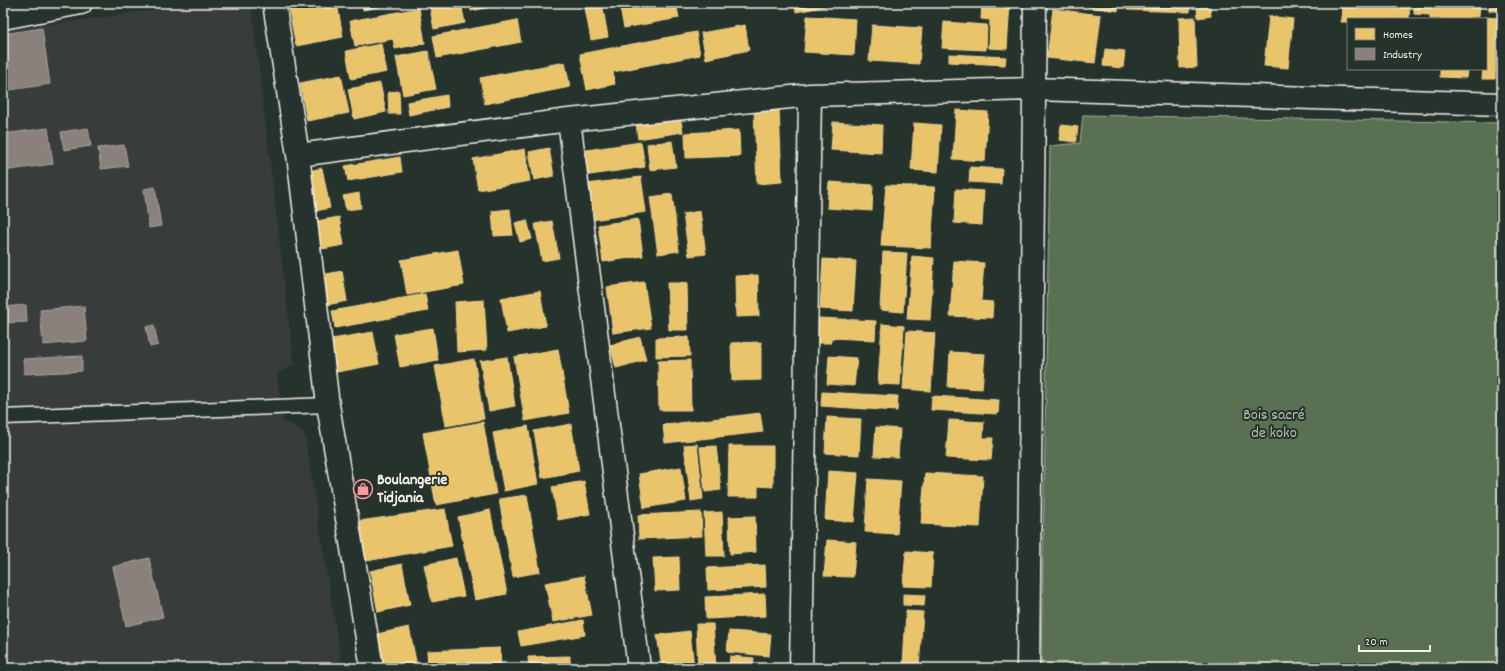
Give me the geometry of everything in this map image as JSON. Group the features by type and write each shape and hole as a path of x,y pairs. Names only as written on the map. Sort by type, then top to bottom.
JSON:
{"street":[{"path":"3,18 81,3"},
{"path":"274,3 298,155 328,405 372,668"},
{"path":"1028,668 1035,3"},
{"path":"298,155 568,120 810,95 1034,89 1502,104"},
{"path":"801,668 810,95"},
{"path":"568,120 640,668"}],"lane":[{"path":"3,416 328,405"}],"shaded area":[{"path":"206,3 251,3 294,364 277,374 282,420 304,432 342,668 3,668 3,31"}],"green space":[{"name":"Bois sacré de koko","path":"1083,115 1502,123 1502,668 1041,668 1050,146 1080,143"}],"building: Homes":[{"path":"297,3 337,3 343,37 296,46 288,5"},
{"path":"362,3 401,3 363,10"},
{"path":"429,3 461,3 465,23 434,29"},
{"path":"470,3 511,3 471,11"},
{"path":"584,3 602,3 608,37 591,40"},
{"path":"619,3 676,3 679,18 624,28"},
{"path":"794,3 842,3 796,12"},
{"path":"982,3 1010,3 1007,49 989,48 990,20 981,19"},
{"path":"1062,3 1119,3 1118,11"},
{"path":"1127,3 1190,3 1190,12 1127,10"},
{"path":"1261,3 1261,4 1203,4"},
{"path":"1279,3 1300,3 1301,4 1279,5"},
{"path":"1342,3 1410,3 1409,18 1347,18 1347,22 1341,22"},
{"path":"1414,3 1480,3 1479,17 1430,18 1430,15 1414,14"},
{"path":"1490,3 1502,3 1502,11 1489,11"},
{"path":"1210,7 1211,16 1198,18 1197,8"},
{"path":"419,8 425,43 395,49 393,39 355,46 350,21"},
{"path":"1053,9 1101,15 1095,63 1047,58"},
{"path":"807,16 856,19 854,55 804,52"},
{"path":"1269,16 1293,19 1288,68 1264,66"},
{"path":"1195,17 1197,67 1180,68 1179,18"},
{"path":"1484,17 1497,18 1495,79 1482,79 1483,70 1487,70 1487,18"},
{"path":"517,20 521,42 437,58 433,36"},
{"path":"944,22 987,25 986,50 942,48"},
{"path":"745,25 749,50 706,59 701,33"},
{"path":"872,25 922,28 919,64 869,61"},
{"path":"1501,26 1502,67 1499,67"},
{"path":"696,32 700,55 613,72 615,84 587,90 580,54"},
{"path":"381,44 387,72 351,79 346,51"},
{"path":"1105,49 1125,51 1123,68 1103,66"},
{"path":"428,51 436,89 403,95 396,57"},
{"path":"949,54 1006,57 1005,65 949,62"},
{"path":"565,62 570,87 485,104 480,78"},
{"path":"1440,70 1467,70 1466,78 1440,77"},
{"path":"341,75 349,113 307,121 300,83"},
{"path":"380,83 386,112 354,119 348,89"},
{"path":"399,91 400,114 389,114 388,92"},
{"path":"447,95 448,107 409,115 407,102"},
{"path":"779,109 782,182 757,184 754,110"},
{"path":"956,110 988,112 985,161 953,159"},
{"path":"680,116 683,132 638,139 636,123"},
{"path":"833,122 882,125 881,153 831,150"},
{"path":"914,123 941,125 938,172 911,170"},
{"path":"1061,125 1078,127 1076,142 1059,140"},
{"path":"739,130 740,156 686,158 685,133"},
{"path":"672,141 676,167 650,170 647,144"},
{"path":"641,142 645,167 583,176 580,151"},
{"path":"549,148 554,176 534,180 529,152"},
{"path":"525,149 530,181 478,190 473,159"},
{"path":"400,157 402,172 348,181 345,166"},
{"path":"970,167 1002,169 1001,184 969,182"},
{"path":"322,168 330,208 316,211 309,171"},
{"path":"641,177 646,212 592,220 587,184"},
{"path":"829,182 873,185 872,211 827,208"},
{"path":"886,185 935,187 931,248 881,246"},
{"path":"956,189 984,191 982,225 954,223"},
{"path":"359,193 361,208 346,210 343,196"},
{"path":"672,194 679,251 658,254 650,197"},
{"path":"510,209 513,235 494,236 492,211"},
{"path":"700,211 706,254 689,256 683,214"},
{"path":"339,217 344,245 322,249 317,221"},
{"path":"638,219 643,256 603,262 598,225"},
{"path":"527,220 532,239 520,242 515,223"},
{"path":"552,221 559,258 542,261 535,224"},
{"path":"458,250 464,285 407,295 401,260"},
{"path":"883,252 907,253 903,312 880,310"},
{"path":"912,256 934,258 930,320 907,319"},
{"path":"823,259 856,261 853,311 820,309"},
{"path":"954,261 984,263 981,301 993,302 992,318 950,316"},
{"path":"342,271 347,301 327,305 321,275"},
{"path":"758,275 759,316 736,317 735,276"},
{"path":"644,282 651,328 613,333 607,287"},
{"path":"667,283 687,283 688,330 669,330"},
{"path":"540,291 546,326 507,333 501,298"},
{"path":"425,294 428,311 335,328 332,311"},
{"path":"484,300 487,350 457,352 455,302"},
{"path":"819,318 876,321 875,340 831,338 831,343 817,343"},
{"path":"882,324 904,326 900,385 878,384"},
{"path":"433,328 438,360 400,367 394,334"},
{"path":"907,331 935,333 931,391 903,389"},
{"path":"373,332 379,364 332,373 326,340"},
{"path":"640,337 646,360 616,368 610,345"},
{"path":"689,337 690,356 656,357 656,338"},
{"path":"761,342 761,380 732,381 731,343"},
{"path":"558,349 569,413 525,421 514,357"},
{"path":"950,352 985,354 982,389 948,387"},
{"path":"829,356 857,358 854,386 827,384"},
{"path":"507,357 515,406 489,411 480,361"},
{"path":"474,359 484,419 446,426 435,366"},
{"path":"690,360 691,410 659,410 658,361"},
{"path":"822,392 898,396 897,411 821,406"},
{"path":"932,396 999,400 998,414 931,410"},
{"path":"760,413 763,432 665,443 663,425"},
{"path":"827,417 861,419 859,455 825,453"},
{"path":"949,420 984,422 983,438 993,438 991,460 946,458"},
{"path":"483,422 496,494 436,505 423,433"},
{"path":"571,424 579,471 542,478 534,431"},
{"path":"528,426 538,484 504,491 493,433"},
{"path":"876,427 900,429 898,457 874,456"},
{"path":"697,444 703,499 691,501 684,445"},
{"path":"716,446 721,490 705,492 700,447"},
{"path":"729,446 773,446 773,487 758,486 758,497 728,497"},
{"path":"681,467 686,501 644,508 639,474"},
{"path":"828,471 858,473 854,522 825,520"},
{"path":"925,473 983,476 980,527 921,524"},
{"path":"868,479 901,481 897,534 865,532"},
{"path":"584,481 590,514 558,520 552,487"},
{"path":"527,495 540,572 513,577 499,499"},
{"path":"445,509 452,546 366,561 359,521"},
{"path":"490,510 507,594 475,600 458,517"},
{"path":"701,512 702,536 639,539 638,515"},
{"path":"722,512 724,556 706,556 704,513"},
{"path":"755,516 756,552 730,554 729,517"},
{"path":"827,540 856,542 853,577 824,576"},
{"path":"906,551 933,553 931,587 903,586"},
{"path":"679,557 680,590 655,591 653,558"},
{"path":"456,558 464,596 432,602 424,565"},
{"path":"402,564 410,605 378,612 370,571"},
{"path":"765,565 766,587 708,590 707,568"},
{"path":"584,576 592,615 553,622 545,583"},
{"path":"765,594 766,616 706,619 705,597"},
{"path":"903,594 925,595 924,606 903,605"},
{"path":"906,611 923,612 919,668 903,668"},
{"path":"583,620 585,635 521,646 518,632"},
{"path":"696,624 713,624 716,668 698,668"},
{"path":"409,627 417,666 407,668 384,668 377,634"},
{"path":"690,631 694,668 662,668 657,635"},
{"path":"729,631 771,634 769,656 727,652"},
{"path":"500,648 501,668 428,668 427,651"},
{"path":"570,656 570,668 529,668 528,657"},
{"path":"730,656 754,658 753,668 729,668"}],"building: Industry":[{"path":"42,28 50,84 3,91 3,34"},
{"path":"48,128 53,164 3,171 3,134"},
{"path":"88,128 91,146 64,150 61,132"},
{"path":"124,145 128,166 101,169 98,148"},
{"path":"155,187 161,226 149,228 144,189"},
{"path":"26,305 27,322 3,323 3,307"},
{"path":"84,306 87,341 43,345 40,310"},
{"path":"154,325 158,345 150,347 146,327"},
{"path":"82,356 82,371 24,374 23,359"},
{"path":"149,558 163,617 126,626 113,567"}],"place":[{"name":"Boulangerie Tidjania","path":"363,489"}]}
